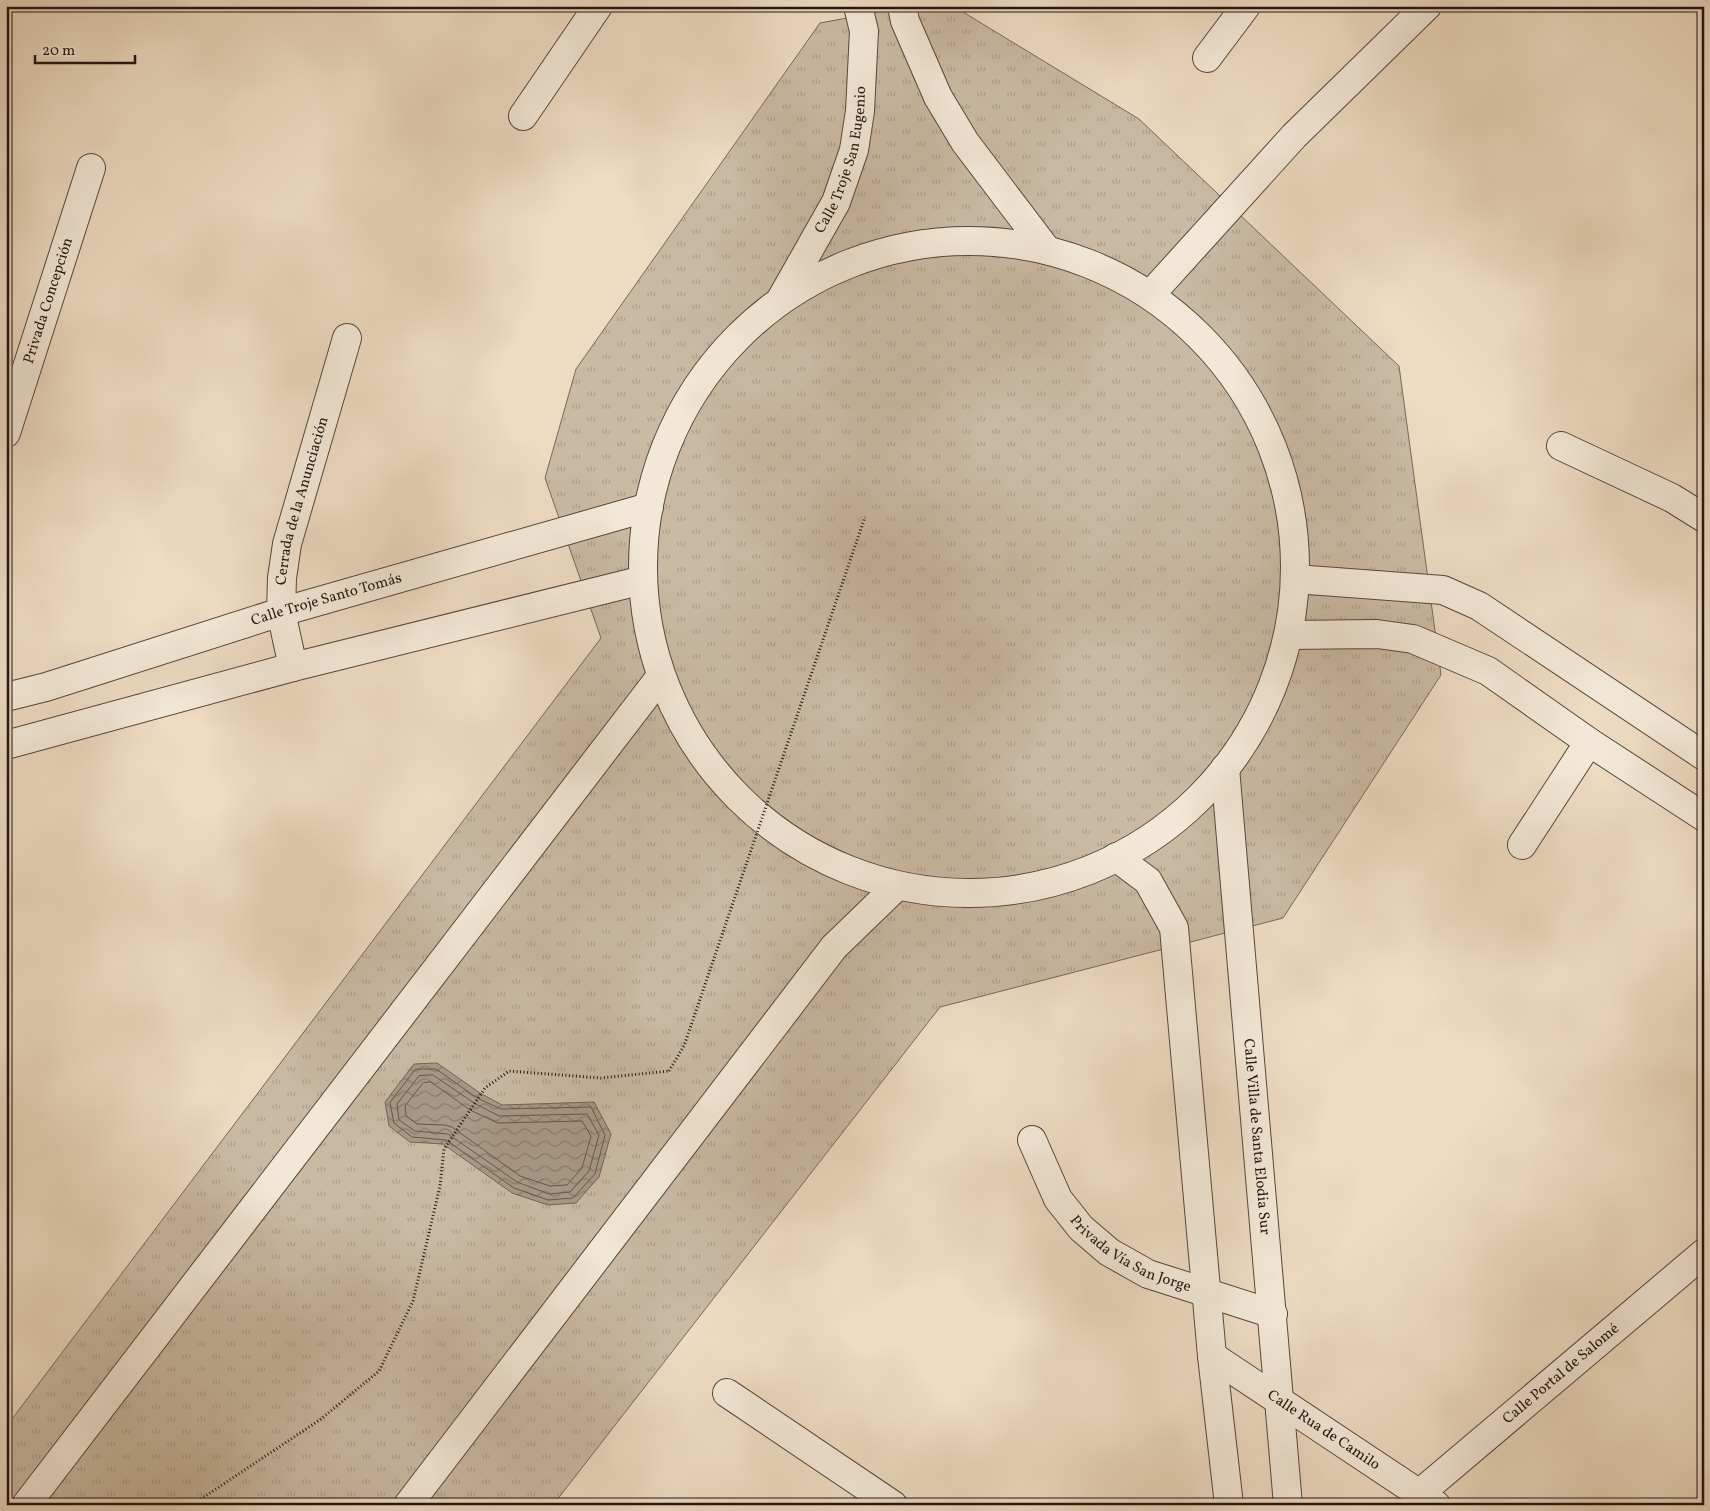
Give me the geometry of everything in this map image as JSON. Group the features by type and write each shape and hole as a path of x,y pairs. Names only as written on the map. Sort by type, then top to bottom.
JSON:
{"street":[{"path":"523,116 598,6"},
{"path":"1207,58 1246,6"},
{"path":"1151,294 1294,136 1427,6"},
{"path":"861,19 903,14 938,97 965,142 1046,249"},
{"name":"Calle Troje San Eugenio","path":"780,302 836,202 854,150 860,111 861,19"},
{"name":"Privada Concepción","path":"6,433 91,168"},
{"path":"991,240 1046,249 1108,270 1151,294 1203,337 1237,378 1263,424 1282,474 1292,526 1295,579 1288,634 1264,705 1225,768 1193,803 1157,833 1116,858 1058,880 996,892 895,888 826,861 782,835 743,803 709,765 682,723 661,676 649,629 643,580 649,507 666,447 695,392 733,342 780,302 828,273 880,253 935,242 991,240"},
{"name":"Cerrada de la Anunciación","path":"293,667 282,612 282,578 287,544 347,338"},
{"path":"1561,446 1672,498 1704,518"},
{"name":"Calle Troje Santo Tomás","path":"6,698 282,612 649,507"},
{"path":"1295,579 1443,590 1479,606 1704,756"},
{"path":"6,745 293,667 643,580"},
{"path":"1288,634 1378,634 1413,640 1488,671 1589,742 1704,817"},
{"path":"26,1505 661,676"},
{"path":"1522,845 1589,742"},
{"name":"Calle Villa de Santa Elodia Sur","path":"1225,768 1288,1505"},
{"path":"1116,858 1148,881 1174,928 1225,1502"},
{"path":"408,1505 834,947 895,888"},
{"name":"Privada Vía San Jorge","path":"1032,1140 1058,1199 1081,1228 1109,1252 1148,1274 1273,1314"},
{"name":"Calle Portal de Salomé","path":"1427,1499 1698,1266"},
{"name":"Calle Rua de Camilo","path":"1212,1356 1427,1499"},
{"path":"727,1393 892,1505"}],"path":[{"path":"192,1505 321,1419 379,1371 413,1301 440,1186 444,1149 485,1088 508,1071 601,1078 669,1071 684,1046 865,517"}],"green space":[{"path":"913,6 953,6 1139,119 1399,366 1441,675 1283,918 940,1007 553,1505 6,1505 6,1427 601,638 545,478 576,369 820,23"}],"water":[{"path":"437,1063 480,1093 502,1105 594,1102 611,1134 599,1177 576,1203 548,1205 512,1193 443,1144 410,1142 389,1126 385,1102 414,1064"}]}
